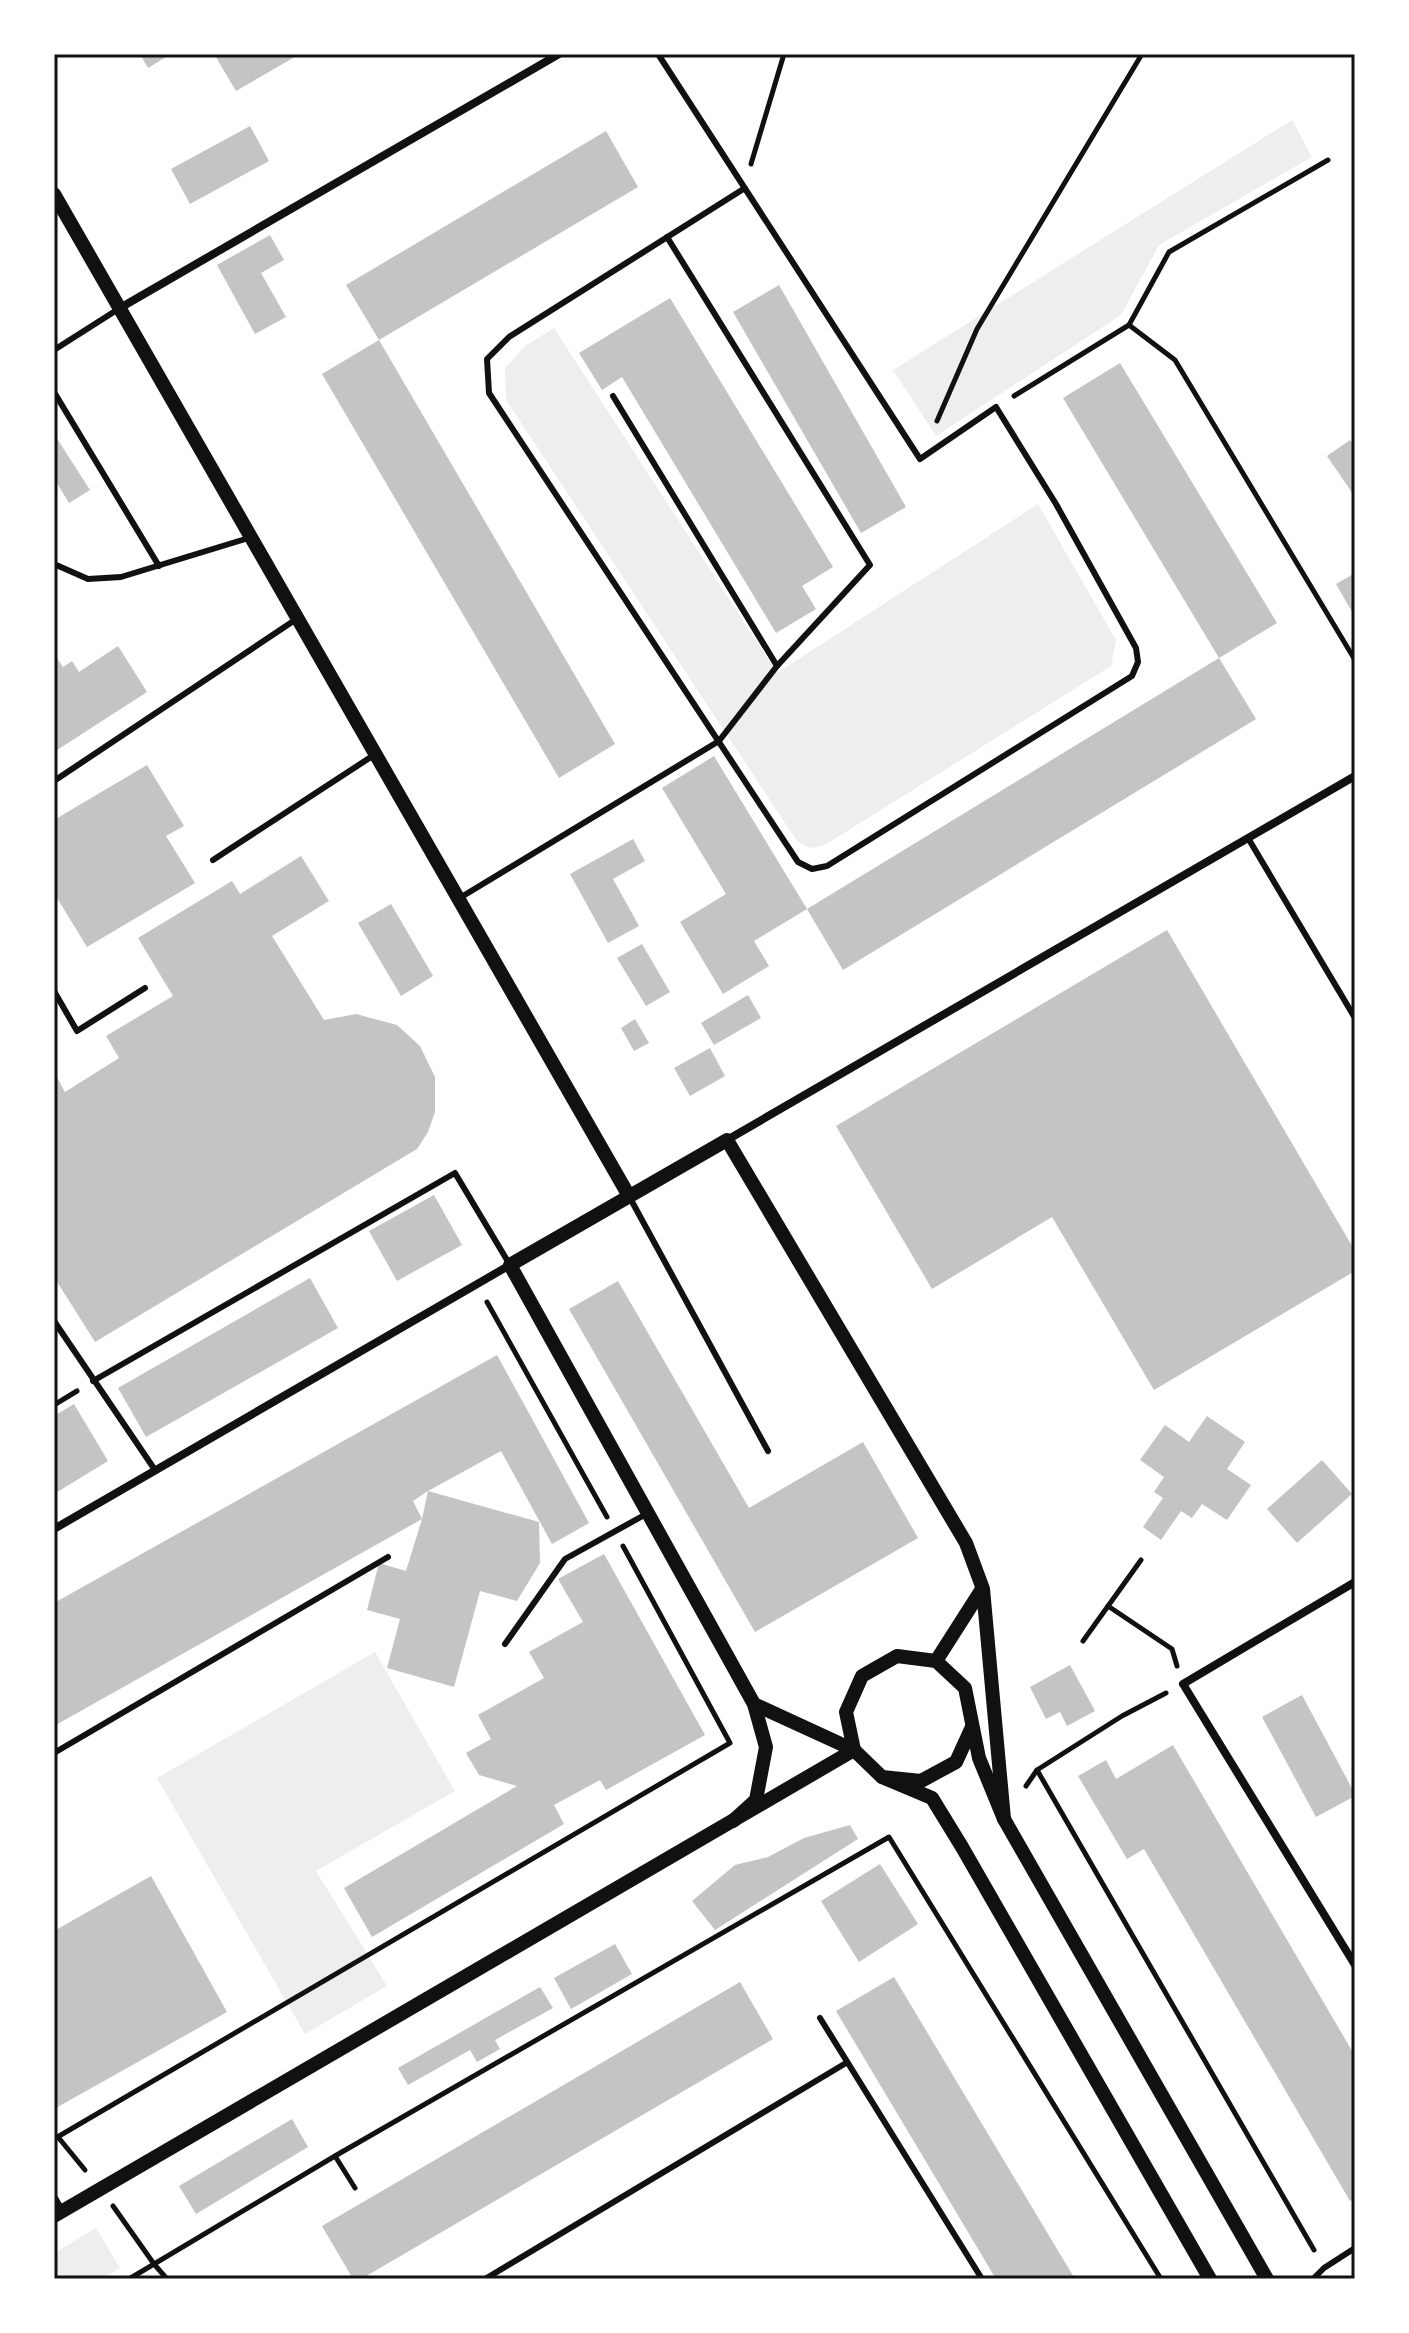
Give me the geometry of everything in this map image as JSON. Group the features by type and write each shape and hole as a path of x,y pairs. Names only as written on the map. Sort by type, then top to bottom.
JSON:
{"street":[{"path":"120,308 559,54"},
{"path":"54,194 629,1196"},
{"path":"54,1529 1355,776"},
{"path":"727,1140 966,1543 983,1589 1004,1819"},
{"path":"510,1265 754,1704 766,1747 756,1800 733,1821"},
{"path":"1354,1963 1183,1684 1355,1582"},
{"path":"936,1661 983,1589"},
{"path":"854,1750 846,1712 862,1676 897,1656 936,1661 965,1688 979,1758 1004,1819 1267,2279"},
{"path":"754,1704 854,1750 882,1777 932,1798 1210,2279"},
{"path":"882,1777 921,1781 944,1769 956,1762 972,1727"},
{"path":"58,2214 854,1750"}],"lane":[{"path":"658,54 745,188 920,459 996,407 1056,504 1136,648 1138,662 1132,676 827,866 812,869 798,862 489,393 487,359 509,337 745,188"},
{"path":"458,899 719,741 777,666 870,565 667,237"},
{"path":"54,350 120,308"},
{"path":"54,339 64,344"},
{"path":"54,392 159,566"},
{"path":"613,396 777,666"},
{"path":"54,564 88,579 121,577 252,537"},
{"path":"54,781 298,618"},
{"path":"213,860 376,754"},
{"path":"1248,838 1355,1018"},
{"path":"54,991 77,1031 145,988"},
{"path":"93,1381 455,1173 510,1265"},
{"path":"629,1196 768,1451"},
{"path":"54,1321 155,1470"},
{"path":"505,1644 565,1559 648,1513"},
{"path":"54,1753 388,1557"},
{"path":"820,2018 982,2279"},
{"path":"485,2279 846,2063"},
{"path":"54,2196 58,2214"},
{"path":"1313,2279 1355,2248"}],"path":[{"path":"745,188 784,54"},
{"path":"920,459 977,329 1142,54"},
{"path":"996,407 1129,325 1169,252 1328,160"},
{"path":"1129,325 1175,360 1355,660"},
{"path":"54,2139 730,1743 477,1284"},
{"path":"1083,1641 1141,1560"},
{"path":"1004,1819 1037,1770 1122,1716 1183,1684 1172,1649 1108,1606"},
{"path":"1037,1770 1324,2268"},
{"path":"129,2279 335,2156 889,1837 1161,2279"},
{"path":"335,2156 355,2188"}],"shaded area":[{"path":"1292,120 1312,157 1159,245 1121,315 936,436 893,370"},
{"path":"554,328 777,673 1038,504 1116,640 1111,666 825,845 810,848 797,841 506,400 505,368 525,346"},
{"path":"375,1652 455,1791 316,1871 387,1986 305,2034 157,1778"},
{"path":"96,2228 120,2268 102,2279 54,2279 54,2253"}],"building":[{"path":"140,54 171,54 148,68"},
{"path":"214,54 300,54 236,91"},
{"path":"250,126 269,161 190,204 171,169"},
{"path":"606,131 638,187 379,340 346,285"},
{"path":"270,235 284,260 261,273 286,317 255,334 217,265"},
{"path":"779,285 906,507 861,533 733,312"},
{"path":"670,298 833,567 802,586 816,609 776,633 622,377 602,390 579,353"},
{"path":"379,340 615,744 559,778 322,374"},
{"path":"1120,363 1277,623 1219,658 1063,398"},
{"path":"54,434 90,490 69,503 54,478"},
{"path":"1350,440 1355,447 1355,497 1327,456"},
{"path":"1355,573 1355,617 1336,584"},
{"path":"118,646 147,692 54,752 54,654 63,667 72,661 79,672"},
{"path":"1219,658 1256,719 843,970 807,909"},
{"path":"714,756 807,909 754,941 769,966 723,994 680,922 726,894 662,788"},
{"path":"147,765 184,826 166,836 195,883 87,947 54,893 54,820"},
{"path":"633,839 645,861 613,879 639,926 608,943 570,874"},
{"path":"301,856 329,901 272,936 324,1020 356,1014 397,1025 420,1046 435,1077 435,1112 428,1132 417,1149 95,1342 54,1277 54,1072 65,1092 119,1058 106,1036 173,996 138,938 232,881 240,894"},
{"path":"391,904 433,976 401,996 358,923"},
{"path":"1167,930 1355,1251 1355,1271 1154,1390 1052,1217 932,1289 836,1126"},
{"path":"642,944 670,992 646,1006 617,958"},
{"path":"748,995 761,1018 714,1045 701,1023"},
{"path":"635,1019 649,1043 634,1051 621,1028"},
{"path":"710,1048 725,1076 690,1096 674,1068"},
{"path":"434,1195 462,1245 397,1281 369,1231"},
{"path":"310,1278 338,1328 146,1437 118,1388"},
{"path":"618,1281 749,1508 863,1442 918,1538 755,1632 569,1309"},
{"path":"497,1355 589,1523 552,1544 501,1451 413,1501 422,1519 54,1726 54,1603"},
{"path":"74,1404 108,1461 54,1494 54,1416"},
{"path":"1207,1416 1245,1442 1227,1469 1251,1485 1227,1520 1202,1504 1192,1518 1181,1511 1161,1540 1143,1527 1163,1498 1154,1492 1164,1477 1140,1460 1165,1425 1189,1442"},
{"path":"1322,1460 1352,1494 1297,1543 1267,1509"},
{"path":"428,1491 539,1522 540,1563 517,1601 480,1591 454,1687 387,1668 400,1619 367,1610 379,1563 406,1571"},
{"path":"604,1554 705,1735 606,1790 600,1780 554,1805 564,1824 372,1937 344,1888 517,1786 479,1775 466,1753 491,1739 478,1715 544,1678 529,1652 583,1622 558,1579"},
{"path":"1070,1665 1095,1711 1067,1726 1060,1712 1046,1719 1030,1687"},
{"path":"1302,1695 1355,1794 1316,1817 1262,1717"},
{"path":"1173,1745 1355,2056 1355,2198 1350,2201 1144,1849 1127,1859 1078,1776 1106,1760 1116,1779"},
{"path":"850,1825 858,1839 715,1930 692,1901 735,1865 768,1857 804,1838"},
{"path":"880,1864 918,1924 859,1962 821,1901"},
{"path":"151,1876 227,2012 54,2109 54,1931"},
{"path":"615,1944 632,1974 571,2009 554,1978"},
{"path":"894,1977 1075,2279 996,2279 836,2011"},
{"path":"740,1982 773,2039 361,2279 353,2279 322,2226"},
{"path":"540,1987 553,2008 495,2040 500,2049 477,2062 470,2050 408,2085 398,2068"},
{"path":"292,2119 308,2147 196,2214 179,2186"}]}
